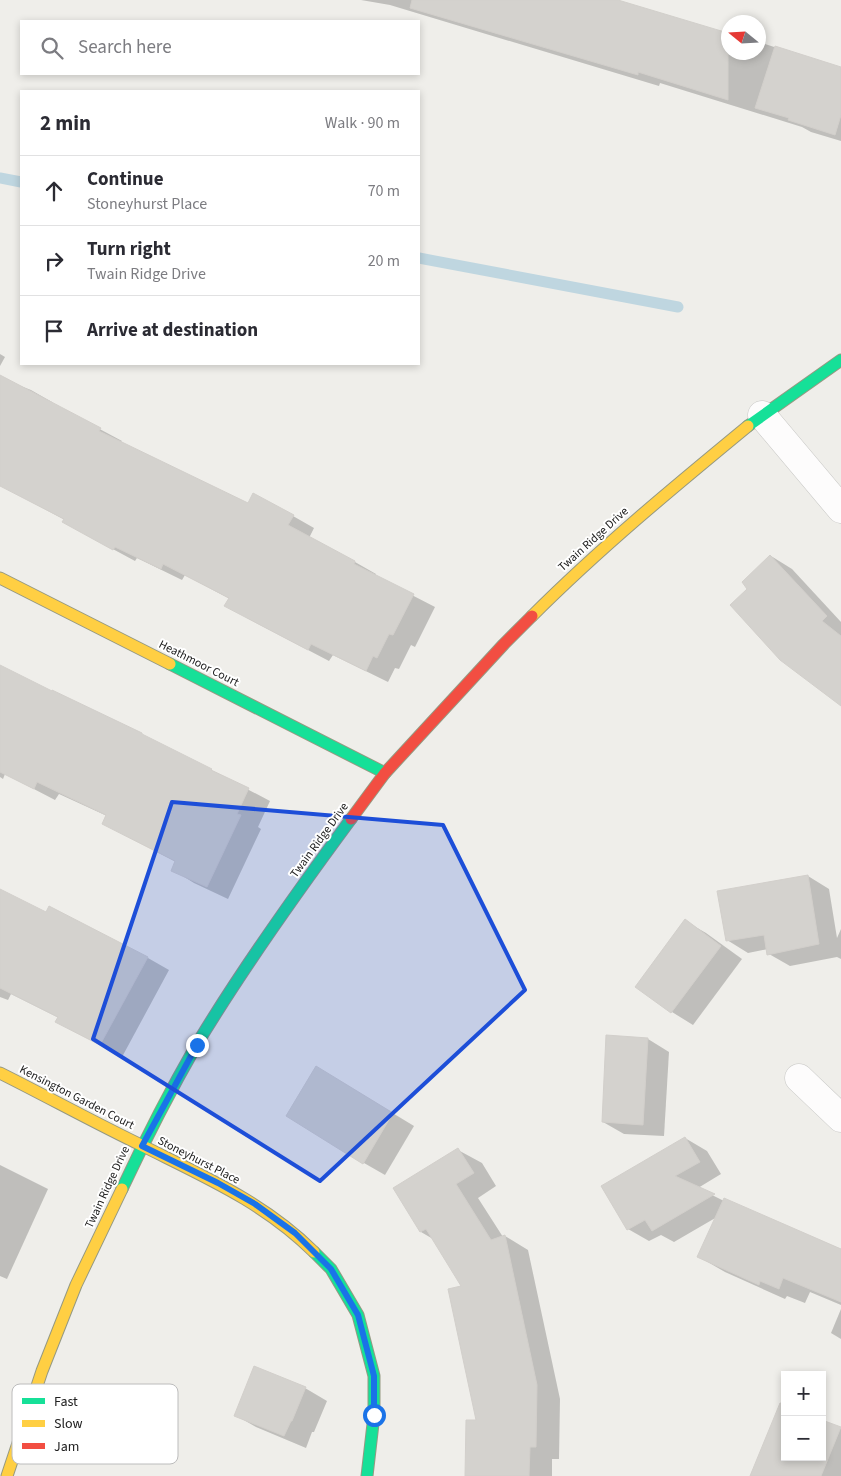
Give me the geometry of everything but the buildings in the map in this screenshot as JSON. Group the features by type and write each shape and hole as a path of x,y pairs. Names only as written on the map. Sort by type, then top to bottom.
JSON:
{"street":[{"name":"Twain Ridge Drive","path":"38,1384 76,1285 142,1146 197,1045 250,962 308,877 385,773 504,644 575,574 653,504 762,415 841,360"},
{"path":"762,415 841,509"},
{"name":"Heathmoor Court","path":"0,578 385,773"},
{"name":"Kensington Garden Court","path":"0,1073 142,1146"},
{"path":"799,1078 841,1118"},
{"name":"Stoneyhurst Place","path":"142,1146 218,1183 255,1204 295,1233 331,1269 358,1315 374,1376 373,1423 367,1476"},
{"name":"Twain Ridge Drive","path":"7,1476 12,1461"}],"highlighted area":[{"path":"172,802 443,825 525,990 320,1181 93,1039"}],"waterway":[{"path":"0,178 20,182"},
{"path":"420,258 678,307"}],"traffic: fast":[{"path":"748,426 841,360"},
{"path":"170,664 385,773"},
{"path":"122,1189 167,1098 197,1044 271,930 351,819"},
{"path":"314,1252 331,1269 358,1315 374,1376 374,1415 367,1476"}],"traffic: slow":[{"path":"532,616 611,542 748,426"},
{"path":"0,578 170,664"},
{"path":"0,1073 233,1192 275,1219 314,1252"},
{"path":"38,1384 76,1285 122,1189"},
{"path":"7,1476 12,1461"}],"traffic: jam":[{"path":"351,819 385,773 532,616"}],"route":[{"path":"197,1045 142,1146 218,1183 255,1204 295,1233 331,1269 358,1315 374,1376 374,1415"}]}
